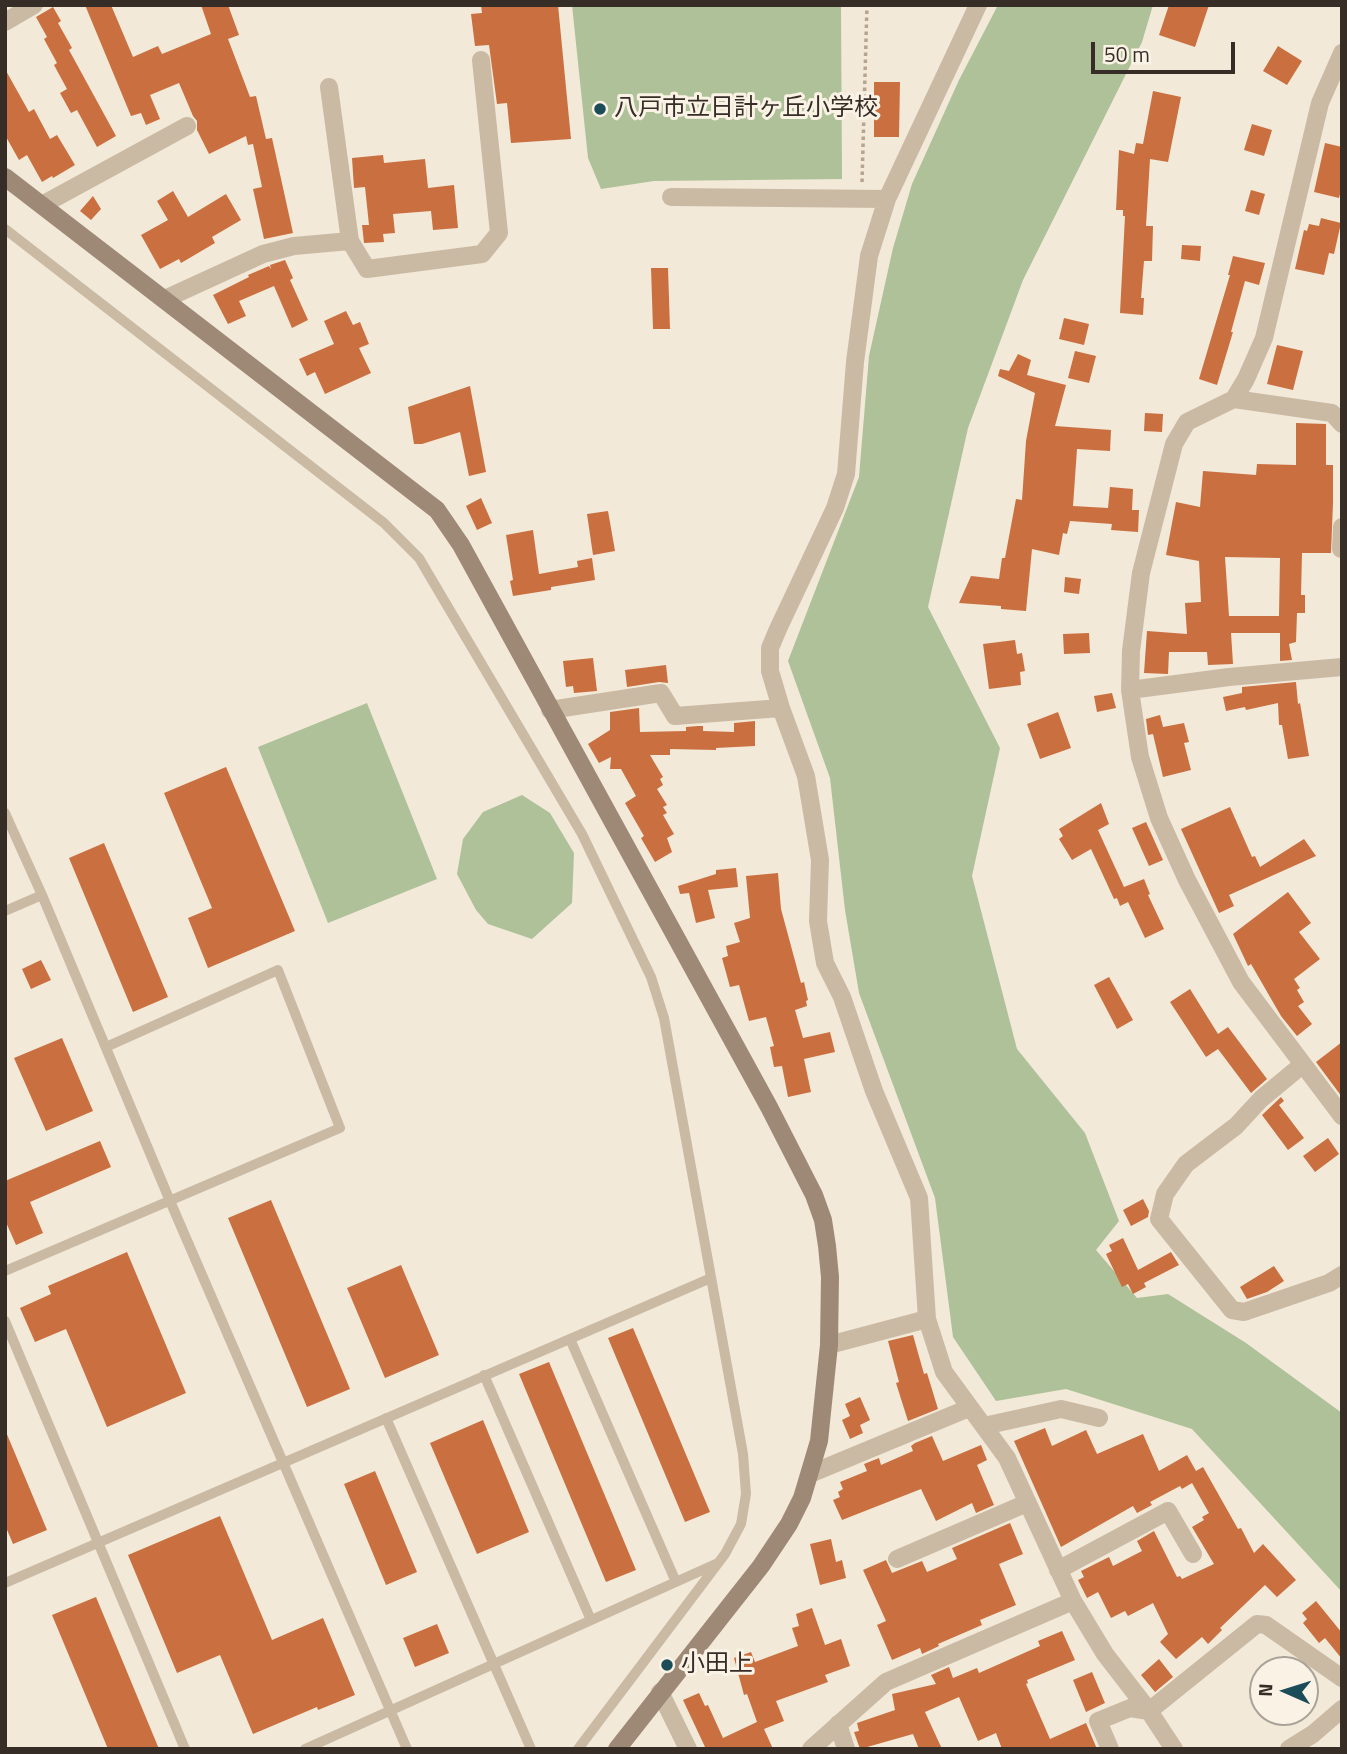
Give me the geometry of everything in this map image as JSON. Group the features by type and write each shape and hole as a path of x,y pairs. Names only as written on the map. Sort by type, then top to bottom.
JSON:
{"street":[{"path":"5,22 34,5"},
{"path":"978,5 887,198 869,256 855,362 846,474 835,508 770,648 770,671 806,776 820,860 818,921 825,963 842,997 874,1091 919,1198 927,1319 944,1372 1007,1458 1073,1601 1105,1654 1149,1711 1174,1749"},
{"path":"1342,53 1320,103 1264,338 1234,399 1186,422 1174,444 1141,573 1131,651 1130,690 1140,757 1159,818 1187,880 1241,982 1342,1116"},
{"path":"330,87 350,241 367,269 482,254 499,233 481,60"},
{"path":"42,205 187,126"},
{"path":"5,177 437,510 461,545 814,1195 823,1220 830,1278 829,1345 819,1441 810,1474 789,1524 761,1566 617,1749"},
{"path":"671,197 887,198"},
{"path":"165,299 263,254 294,246 350,241"},
{"path":"1234,399 1332,413 1342,424"},
{"path":"1341,549 1342,527"},
{"path":"1130,690 1229,677 1342,667"},
{"path":"550,710 661,693 675,716 781,708"},
{"path":"1302,1065 1261,1100 1236,1126 1186,1164 1166,1194 1159,1219 1232,1310 1244,1312 1329,1283 1342,1275"},
{"path":"829,1345 927,1319"},
{"path":"810,1474 969,1408"},
{"path":"984,1426 1061,1409 1099,1418"},
{"path":"897,1559 1027,1503"},
{"path":"1058,1570 1168,1511 1193,1554"},
{"path":"811,1749 886,1682 1073,1601"},
{"path":"1110,1749 1098,1721 1130,1708 1149,1711 1257,1625 1266,1625 1342,1678"},
{"path":"660,1692 688,1749"},
{"path":"1289,1749 1314,1734 1342,1709"},
{"path":"838,1724 846,1749"}],"lane":[{"path":"5,229 384,523 419,558 582,834 651,977 664,1018 743,1454 746,1493 741,1524 719,1563 578,1749"},
{"path":"5,813 407,1749"},
{"path":"5,911 42,895"},
{"path":"5,1271 340,1128 278,970 106,1048"},
{"path":"5,1583 711,1278"},
{"path":"5,1321 185,1749"},
{"path":"570,1339 676,1582"},
{"path":"484,1376 591,1620"},
{"path":"386,1418 531,1749"},
{"path":"304,1749 719,1563"}],"path":[{"path":"862,198 867,5"}],"green space":[{"path":"572,5 841,5 842,179 654,181 601,189 588,158"},
{"path":"998,5 1153,5 1142,42 1023,280 968,428 928,607 1000,748 972,876 1017,1049 1085,1133 1119,1221 1096,1250 1137,1298 1168,1294 1246,1343 1342,1413 1342,1592 1192,1429 1066,1389 996,1401 953,1337 935,1198 859,993 845,910 830,778 788,661 859,477 869,356 893,248 912,184 959,80"},
{"path":"367,703 437,879 328,923 258,747"},
{"path":"522,795 550,813 574,853 572,903 532,939 488,924 476,910 457,874 463,839 483,812"}],"building":[{"path":"85,5 111,5 133,57 158,46 162,54 211,34 201,5 228,5 239,35 228,39 250,97 256,96 266,139 272,138 293,233 264,239 253,189 262,187 253,144 248,145 246,136 209,154 179,83 150,95 160,119 146,125 141,113 131,116"},
{"path":"481,5 558,5 571,139 511,143 507,103 497,104 489,45 475,46 471,14 482,13"},
{"path":"1169,5 1209,5 1195,47 1159,35"},
{"path":"53,7 61,21 58,23 72,48 69,50 116,136 97,147 77,110 71,113 60,93 67,89 54,65 57,63 36,17"},
{"path":"1278,46 1302,61 1287,85 1263,71"},
{"path":"5,69 29,112 34,109 50,139 57,135 75,165 53,178 52,176 42,182 27,155 19,160 5,135"},
{"path":"874,82 900,82 899,137 874,137"},
{"path":"1153,91 1181,97 1168,162 1150,159 1146,226 1153,226 1152,261 1144,261 1141,298 1144,298 1143,315 1120,313 1125,216 1123,210 1116,210 1119,150 1134,154 1136,143 1143,144"},
{"path":"1252,124 1272,130 1264,156 1244,150"},
{"path":"1325,143 1342,147 1342,186 1339,198 1314,192"},
{"path":"383,155 384,163 425,159 428,188 454,185 458,228 433,230 431,211 393,214 395,233 383,234 384,242 364,243 362,225 369,225 365,187 354,188 352,158"},
{"path":"1251,190 1265,194 1259,215 1245,211"},
{"path":"173,191 188,217 226,194 241,220 212,237 215,243 181,263 179,259 160,269 141,235 168,220 157,201"},
{"path":"93,196 101,209 91,220 80,211"},
{"path":"1321,218 1341,223 1334,254 1329,253 1324,275 1295,269 1304,230 1307,231 1309,224 1319,226"},
{"path":"1182,245 1201,246 1200,261 1181,259"},
{"path":"1233,256 1265,263 1259,285 1245,281 1217,385 1199,379 1230,275"},
{"path":"285,260 293,278 290,280 308,320 292,328 274,286 239,301 246,316 228,324 213,295 249,277 248,275 269,266 271,269 270,265"},
{"path":"651,268 668,268 670,329 653,329"},
{"path":"346,311 353,325 360,322 369,344 359,348 371,373 325,394 315,372 307,376 299,359 334,344 324,321"},
{"path":"1064,318 1089,324 1084,345 1059,339"},
{"path":"1277,345 1303,351 1293,390 1267,384"},
{"path":"1075,351 1096,356 1089,383 1068,378"},
{"path":"1018,354 1031,360 1027,375 1066,385 1055,426 1111,430 1110,451 1077,449 1073,506 1108,508 1110,487 1133,489 1132,510 1139,510 1138,532 1111,530 1112,524 1070,521 1067,534 1063,533 1059,555 1032,549 1026,611 959,603 971,576 999,579 1016,499 1022,500 1026,441 1035,393 998,376 1000,369 1009,371"},
{"path":"470,386 486,472 469,476 460,432 414,444 408,407"},
{"path":"1145,413 1163,414 1162,432 1144,431"},
{"path":"1296,423 1326,424 1326,465 1333,465 1331,553 1302,553 1301,595 1305,595 1305,613 1297,613 1296,642 1289,644 1292,660 1280,661 1280,633 1231,633 1233,664 1208,665 1207,652 1169,652 1168,674 1144,673 1147,631 1187,634 1185,603 1201,602 1199,561 1166,555 1176,502 1200,507 1203,471 1256,475 1257,464 1296,465","holes":["1225,557 1280,558 1279,616 1229,616"]},
{"path":"481,498 492,523 477,530 466,506"},
{"path":"608,511 615,551 593,555 587,514"},
{"path":"533,530 539,574 578,567 577,561 592,558 595,580 513,596 506,535"},
{"path":"1065,577 1081,579 1079,594 1064,592"},
{"path":"1089,633 1090,653 1064,654 1063,634"},
{"path":"1015,640 1017,654 1022,653 1025,671 1020,672 1021,685 989,689 983,644"},
{"path":"593,658 597,691 574,693 573,686 566,687 563,661"},
{"path":"666,665 668,683 627,687 625,670"},
{"path":"1296,682 1309,756 1288,759 1282,725 1279,725 1278,703 1226,711 1223,697 1242,693 1242,687"},
{"path":"1112,693 1116,708 1097,712 1094,696"},
{"path":"639,708 640,732 686,731 686,727 703,726 703,731 734,732 734,723 755,721 755,746 716,750 670,749 670,755 650,755 663,777 660,779 663,785 657,789 667,805 663,807 667,813 663,815 674,834 667,838 672,852 655,862 625,803 636,796 621,769 610,769 611,757 599,763 588,744 610,730 610,712"},
{"path":"1058,712 1071,748 1040,759 1027,724"},
{"path":"1160,715 1163,727 1184,723 1189,742 1184,743 1191,770 1163,777 1153,734 1148,735 1146,719"},
{"path":"226,767 295,931 208,968 188,918 212,908 164,793"},
{"path":"1101,803 1109,824 1098,830 1124,887 1144,879 1150,894 1148,895 1164,929 1145,938 1128,902 1120,906 1117,898 1114,899 1091,849 1072,860 1059,839 1063,836 1059,829"},
{"path":"1230,807 1252,857 1255,856 1260,867 1304,839 1316,856 1229,895 1234,906 1219,913 1181,829"},
{"path":"1146,822 1163,860 1149,866 1132,828"},
{"path":"104,843 168,997 133,1012 69,858"},
{"path":"736,868 738,887 708,890 715,918 696,923 689,893 680,894 678,886 716,874 716,870"},
{"path":"778,873 781,909 808,1000 807,1006 795,1010 803,1038 830,1032 835,1052 804,1059 811,1092 788,1097 782,1066 774,1067 770,1047 774,1046 766,1017 749,1021 739,985 730,987 722,958 728,956 726,946 740,942 734,923 750,918 746,876"},
{"path":"1288,892 1311,923 1299,932 1320,959 1294,979 1304,1002 1298,1006 1312,1024 1297,1036 1281,1016 1251,964 1248,966 1233,934"},
{"path":"41,960 51,980 31,989 22,969"},
{"path":"1109,977 1133,1020 1117,1029 1094,985"},
{"path":"1190,989 1218,1034 1228,1027 1267,1079 1251,1093 1218,1049 1206,1057 1170,1002"},
{"path":"62,1038 93,1111 46,1131 14,1058"},
{"path":"1342,1042 1342,1097 1316,1062"},
{"path":"1281,1097 1284,1101 1279,1105 1304,1138 1288,1150 1262,1115"},
{"path":"1328,1138 1339,1154 1315,1172 1303,1156"},
{"path":"100,1141 111,1167 30,1202 43,1233 16,1245 5,1220 5,1181"},
{"path":"1143,1199 1149,1211 1148,1217 1131,1226 1123,1210"},
{"path":"271,1200 350,1389 307,1407 228,1218"},
{"path":"1123,1238 1138,1270 1171,1252 1179,1265 1144,1283 1146,1287 1133,1294 1128,1284 1122,1287 1106,1254 1112,1251 1109,1245"},
{"path":"127,1252 186,1393 107,1427 66,1329 35,1342 20,1308 51,1294 48,1286"},
{"path":"401,1265 439,1355 385,1378 347,1288"},
{"path":"1274,1266 1284,1281 1267,1292 1247,1299 1240,1287"},
{"path":"633,1328 710,1512 685,1522 608,1338"},
{"path":"913,1335 938,1409 908,1421 896,1383 899,1382 888,1341"},
{"path":"549,1362 636,1570 606,1582 519,1374"},
{"path":"860,1397 870,1420 860,1425 863,1433 850,1439 842,1420 850,1416 845,1404"},
{"path":"483,1420 529,1532 477,1554 430,1443"},
{"path":"1045,1428 1052,1446 1086,1430 1097,1454 1143,1434 1159,1471 1187,1455 1196,1471 1203,1467 1254,1553 1263,1544 1296,1580 1277,1597 1265,1585 1220,1628 1222,1630 1208,1644 1202,1637 1176,1659 1160,1642 1168,1634 1153,1603 1128,1616 1125,1611 1111,1618 1098,1592 1087,1598 1078,1580 1084,1577 1081,1571 1109,1557 1113,1566 1142,1551 1137,1541 1154,1531 1177,1577 1182,1579 1214,1564 1192,1527 1204,1520 1202,1517 1209,1513 1192,1483 1182,1489 1180,1486 1150,1502 1152,1505 1137,1513 1133,1506 1061,1547 1014,1441"},
{"path":"6,1432 47,1530 13,1544 5,1525"},
{"path":"932,1436 943,1461 981,1445 987,1460 977,1465 994,1505 976,1513 972,1503 936,1521 921,1489 842,1520 833,1500 840,1497 838,1492 843,1489 840,1482 867,1471 864,1464 879,1458 881,1465 913,1451 911,1446"},
{"path":"375,1471 417,1572 386,1585 344,1484"},
{"path":"220,1516 272,1640 323,1618 355,1695 318,1710 317,1707 253,1734 220,1655 177,1673 128,1555"},
{"path":"1010,1523 1023,1554 999,1564 1016,1605 980,1620 982,1625 922,1654 920,1648 892,1660 877,1625 886,1621 863,1570 886,1560 892,1573 922,1561 927,1572 957,1559 952,1548"},
{"path":"831,1539 836,1562 842,1560 846,1578 820,1585 810,1544"},
{"path":"96,1597 159,1749 108,1749 52,1615"},
{"path":"1316,1601 1342,1633 1342,1659 1325,1638 1319,1643 1303,1623 1307,1619 1302,1613"},
{"path":"812,1608 825,1645 841,1639 850,1666 825,1675 828,1682 776,1701 784,1721 764,1729 773,1749 702,1749 705,1747 683,1700 699,1693 705,1706 708,1705 723,1738 757,1722 747,1694 744,1695 734,1658 751,1652 755,1662 798,1646 792,1628 799,1626 796,1614"},
{"path":"437,1624 449,1653 415,1667 403,1638"},
{"path":"1062,1631 1075,1660 1027,1680 1026,1684 1050,1739 1086,1723 1097,1749 1002,1749 996,1733 978,1741 959,1697 925,1712 942,1749 919,1749 913,1734 860,1749 854,1732 859,1731 857,1723 895,1710 892,1694 936,1684 931,1675 949,1667 953,1678 977,1668 979,1673 1040,1646 1038,1641"},
{"path":"1159,1659 1173,1677 1155,1692 1141,1675"},
{"path":"1092,1672 1105,1703 1086,1712 1073,1680"}],"place":[{"name":"八戸市立日計ヶ丘小学校","path":"600,109"},
{"name":"小田上","path":"667,1665"}]}
